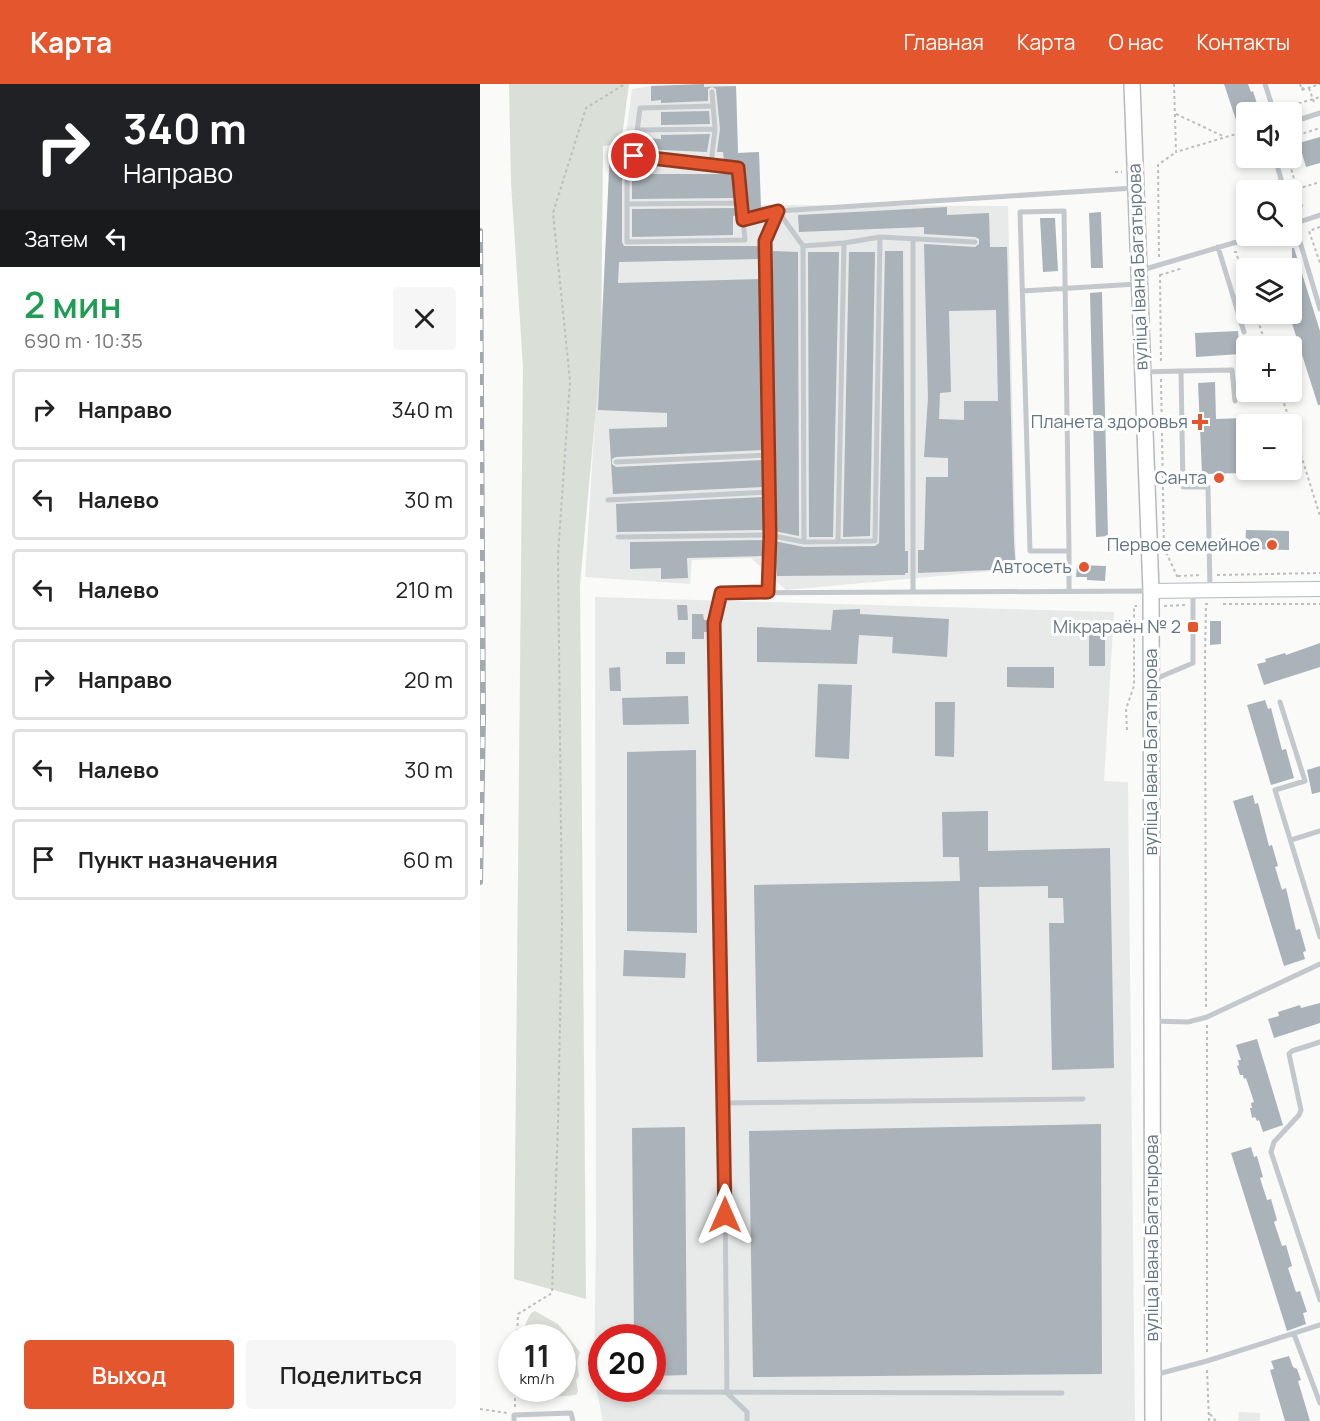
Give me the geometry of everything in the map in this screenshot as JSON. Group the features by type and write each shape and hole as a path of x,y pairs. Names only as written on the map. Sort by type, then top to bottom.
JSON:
{"main road":[{"name":"вуліца Івана Багатырова","path":"1132,84 1134,188 1151,591 1153,1421"},
{"path":"1151,591 1320,589"}],"lane":[{"path":"1265,84 1271,102"},
{"path":"711,164 716,129 712,92"},
{"path":"634,156 738,168 745,240 627,242 627,164 634,156 640,108 712,106"},
{"path":"1302,119 1320,113"},
{"path":"637,130 716,129"},
{"path":"743,220 778,211 1134,188"},
{"path":"627,204 742,203"},
{"path":"1069,551 1030,551 1020,212 1064,210 1066,289 1069,551 1069,591"},
{"path":"778,211 802,246 804,542"},
{"path":"768,592 770,535 765,241 778,211"},
{"path":"1302,221 1320,215"},
{"path":"802,246 844,243 880,237 975,242"},
{"path":"618,537 770,535 804,542 875,541 880,237"},
{"path":"913,592 914,239"},
{"path":"1022,291 1066,289 1138,278 1236,242"},
{"path":"838,542 844,243"},
{"path":"1298,246 1320,309"},
{"path":"1218,248 1244,332"},
{"path":"1142,372 1232,370 1235,401"},
{"path":"1181,371 1183,487 1208,487 1210,590"},
{"path":"616,462 767,456"},
{"path":"608,500 768,492"},
{"path":"747,1421 747,1412 727,1393 724,1103 714,623 721,593 1151,591"},
{"path":"1151,680 1193,663 1193,591"},
{"path":"1280,702 1305,780 1275,790 1320,937"},
{"path":"1291,840 1320,831"},
{"path":"1151,1020 1188,1022 1206,1017 1320,963"},
{"path":"1320,1042 1289,1054 1301,1110 1274,1142 1271,1152 1320,1300"},
{"path":"724,1103 1083,1099"},
{"path":"1153,1376 1320,1325"},
{"path":"1293,1334 1320,1403"},
{"path":"666,1392 1062,1394"},
{"path":"514,1418 571,1413 573,1421"}],"path":[{"path":"518,1324 518,1314 552,1293 558,1124 562,921 558,555 570,381 553,213 586,108 625,84"},
{"path":"1174,84 1176,152"},
{"path":"1302,84 1302,90 1320,84"},
{"path":"1309,88 1313,99"},
{"path":"1302,102 1320,97"},
{"path":"1175,114 1225,137"},
{"path":"1302,134 1320,128"},
{"path":"1159,257 1158,165 1176,152 1236,134"},
{"path":"1302,187 1320,182"},
{"path":"1302,206 1306,220"},
{"path":"1302,233 1320,227"},
{"path":"1309,231 1320,262"},
{"path":"1221,257 1236,252 1238,258"},
{"path":"1161,359 1160,276 1190,266"},
{"path":"1162,383 1164,548 1178,576 1320,573"},
{"path":"1302,460 1320,516"},
{"path":"1209,1421 1206,604 1320,604"},
{"path":"1126,730 1126,709 1134,686 1134,606"},
{"path":"480,1409 514,1418 515,1402"},
{"path":"1209,1413 1216,1421"}],"shaded area":[{"path":"509,84 629,84 621,144 603,146 601,352 580,585 586,1299 514,1279 523,367 511,182"},
{"path":"704,84 736,86 738,153 759,152 761,205 1008,206 1016,569 786,590 751,558 692,560 690,584 585,577 610,149 624,149 632,89"},
{"path":"595,597 1114,612 1104,781 1128,782 1135,1421 603,1421 599,1402 666,1402 666,1324 595,1324"},
{"path":"535,1311 558,1324 527,1324 531,1313"},
{"path":"576,1347 580,1352 577,1362 579,1376 576,1380"},
{"path":"1239,1412 1260,1413 1260,1421 1238,1421"}],"building":[{"path":"704,84 704,87 736,86 738,153 759,152 761,210 747,214 742,166 739,163 724,161 723,152 717,152 720,129 716,89 712,87 708,89 708,101 661,103 661,100 651,101 651,86"},
{"path":"1224,84 1248,84 1256,102 1236,102 1236,120"},
{"path":"709,111 710,124 661,125 661,112"},
{"path":"710,134 707,152 640,149 641,138 661,139 661,135"},
{"path":"1320,137 1320,163 1306,167 1302,142"},
{"path":"610,149 624,150 622,242 624,246 759,246 759,259 619,262 618,283 761,279 763,450 616,457 612,459 612,464 616,467 763,460 763,487 613,494 609,429 667,427 667,413 598,410"},
{"path":"724,171 734,172 736,198 632,199 632,174 724,174"},
{"path":"947,207 947,215 989,213 990,247 1007,247 1016,569 918,573 918,550 924,550 926,477 948,477 948,458 924,457 928,398 924,244 975,247 979,244 979,239 924,234 924,227 799,232 798,215","holes":["996,310 998,401 964,401 964,420 939,419 940,393 951,392 949,311"]},
{"path":"737,208 738,215 733,216 733,235 632,237 632,209"},
{"path":"1101,212 1103,268 1091,268 1089,213"},
{"path":"1040,218 1055,218 1058,271 1043,272"},
{"path":"1292,248 1294,248 1297,258 1292,258"},
{"path":"773,251 798,252 799,536 774,531 770,279 773,279"},
{"path":"885,251 903,251 905,551 908,551 908,573 905,575 777,576 774,541 804,547 875,546 879,543"},
{"path":"808,252 839,252 833,537 809,537"},
{"path":"849,252 875,252 870,536 843,537"},
{"path":"1302,274 1320,331 1320,405 1318,405 1302,355 1302,336 1296,336 1292,324 1302,324"},
{"path":"1102,292 1108,536 1096,537 1090,293"},
{"path":"1238,331 1236,354 1196,357 1195,333"},
{"path":"1215,382 1216,419 1236,418 1236,473 1202,474 1198,383"},
{"path":"764,497 764,530 617,532 616,504"},
{"path":"1246,530 1289,531 1289,550 1245,549"},
{"path":"764,540 764,556 687,558 688,578 661,579 661,568 630,569 630,542"},
{"path":"1077,565 1106,566 1105,581 1076,577"},
{"path":"677,605 687,605 688,620 678,620"},
{"path":"860,609 860,614 949,619 947,657 892,653 893,637 859,635 857,664 757,662 757,627 831,630 833,610"},
{"path":"692,614 703,614 704,620 710,620 709,632 704,632 704,639 692,639"},
{"path":"1210,621 1221,621 1221,644 1210,645"},
{"path":"1105,628 1105,666 1089,666 1089,629"},
{"path":"1320,643 1320,667 1264,685 1257,664 1266,662 1265,659 1285,653 1286,655"},
{"path":"666,652 685,652 685,664 666,664"},
{"path":"620,667 621,691 610,691 609,668"},
{"path":"1007,667 1054,667 1054,688 1007,687"},
{"path":"818,684 852,685 849,759 815,757"},
{"path":"688,696 689,724 623,725 622,698"},
{"path":"1265,700 1268,709 1271,708 1282,750 1286,749 1294,778 1271,785 1247,705"},
{"path":"935,702 955,702 954,757 935,756"},
{"path":"696,750 697,933 627,931 627,752"},
{"path":"1320,766 1320,792 1312,794 1307,770"},
{"path":"1253,795 1255,804 1258,803 1269,846 1272,845 1278,866 1275,867 1282,890 1286,888 1296,930 1300,929 1306,951 1303,952 1305,959 1284,966 1233,801"},
{"path":"988,811 988,851 1110,848 1114,1068 1052,1070 1049,923 1064,923 1063,898 1048,898 1048,886 979,887 983,1057 757,1062 754,885 960,881 959,857 943,857 942,812"},
{"path":"624,950 686,953 685,978 623,976"},
{"path":"1320,1003 1320,1023 1274,1038 1268,1019 1279,1016 1278,1012 1300,1005 1301,1008"},
{"path":"1257,1039 1283,1125 1263,1132 1259,1120 1252,1118 1250,1108 1252,1108 1251,1103 1254,1102 1246,1078 1240,1075 1237,1066 1239,1065 1238,1060 1241,1060 1236,1045"},
{"path":"1101,1124 1102,1374 753,1377 749,1131"},
{"path":"685,1127 687,1375 666,1376 666,1324 634,1324 632,1128"},
{"path":"1251,1147 1254,1157 1257,1156 1263,1177 1260,1178 1267,1200 1271,1199 1277,1220 1274,1222 1282,1246 1286,1245 1292,1266 1288,1268 1296,1292 1300,1291 1307,1312 1303,1313 1306,1324 1287,1331 1231,1153"},
{"path":"1289,1356 1301,1380 1298,1381 1310,1421 1285,1421 1270,1370 1274,1369 1271,1361"}],"railway":[{"path":"480,231 483,718 480,882"}],"place":[{"name":"Планета здоровья","path":"1200,422"},
{"name":"Санта","path":"1219,478"},
{"name":"Первое семейное","path":"1272,545"},
{"name":"Автосеть","path":"1084,567"},
{"name":"Мікрараён № 2","path":"1193,627"}],"route":[{"path":"634,156 738,168 743,220 778,211 765,241 767,474 770,535 768,592 721,593 714,623 725,1215"}]}
